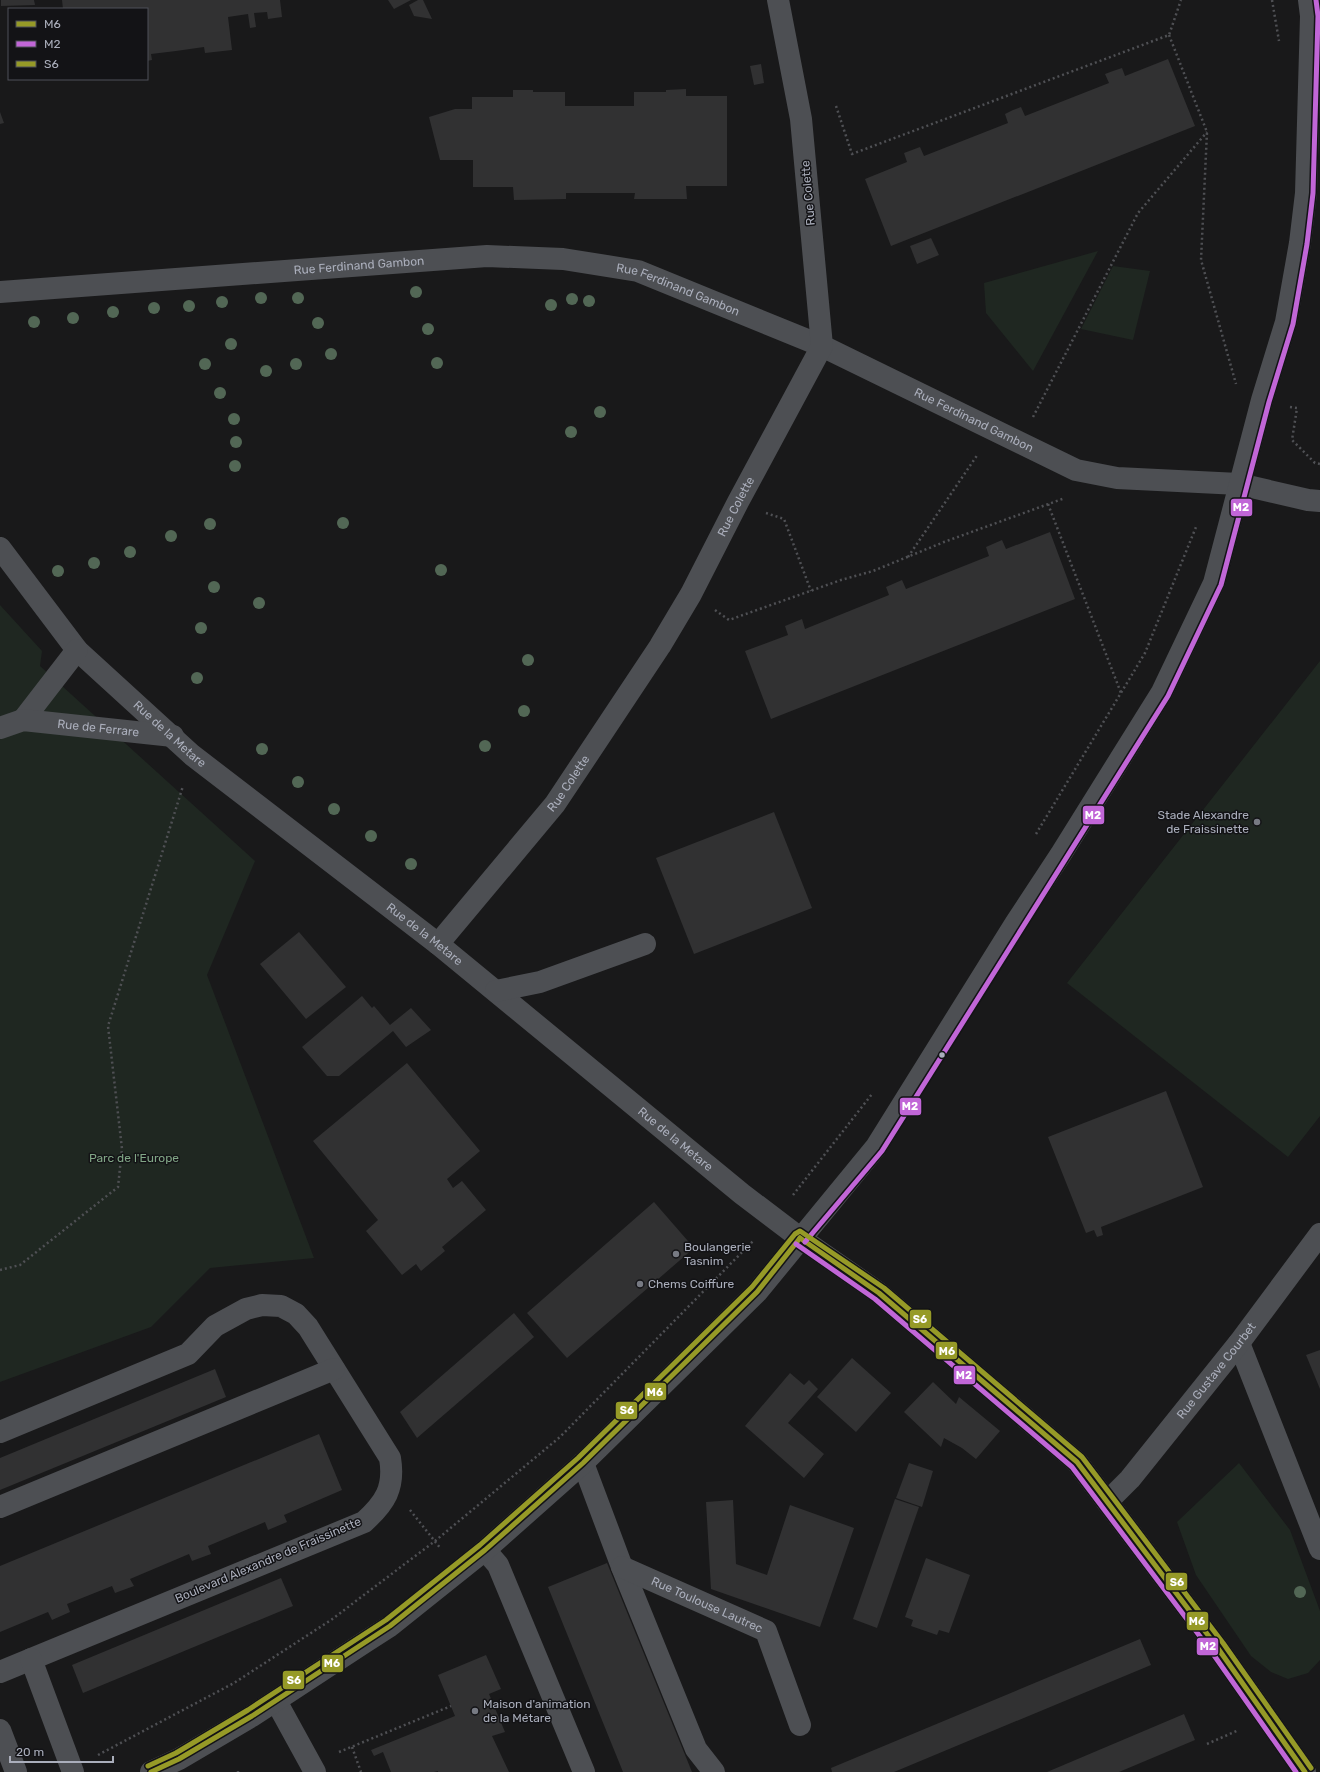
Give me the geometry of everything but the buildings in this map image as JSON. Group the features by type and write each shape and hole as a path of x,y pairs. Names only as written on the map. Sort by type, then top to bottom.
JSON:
{"street":[{"name":"Rue Colette","path":"438,944 555,804 660,646 691,594 738,502 822,346 800,119 778,0"},
{"path":"150,1772 179,1759 276,1701 390,1626 485,1550 583,1463 757,1292 876,1147 1014,924 1061,854 1162,692 1214,583 1262,400 1286,322 1300,243 1306,193 1311,16 1309,0"},
{"name":"Rue Ferdinand Gambon","path":"0,292 487,256 563,259 638,271 822,346 1076,470 1118,478 1239,484 1308,500 1320,501"},
{"name":"Rue de la Metare","path":"0,548 77,650 173,736 192,755 438,944 774,1219 879,1293 1077,1462 1217,1647 1305,1772"},
{"path":"23,720 77,650"},
{"name":"Rue de Ferrare","path":"0,728 23,720 173,736"},
{"path":"496,991 540,982 645,944"},
{"name":"Rue Gustave Courbet","path":"1107,1502 1130,1479 1239,1344 1320,1234"},
{"name":"Boulevard Alexandre de Fraissinette","path":"0,1432 188,1354 216,1326 246,1309 262,1305 281,1306 296,1314 308,1327 390,1458 392,1470 386,1498 378,1509 364,1522 0,1672"},
{"path":"1239,1344 1320,1549"},
{"path":"0,1507 334,1369"},
{"name":"Rue Toulouse Lautrec","path":"583,1463 622,1566 696,1749 714,1772"},
{"path":"485,1550 498,1565 584,1772"},
{"name":"Rue Toulouse Lautrec","path":"622,1566 766,1631 800,1725"},
{"path":"31,1659 72,1770"},
{"path":"276,1701 313,1768"},
{"path":"0,1730 16,1772"}],"path":[{"path":"1181,0 1169,35 1207,132 1201,260 1237,388"},
{"path":"1272,0 1280,44"},
{"path":"836,106 852,154 1169,35"},
{"path":"1020,443 1138,214 1207,132"},
{"path":"1262,400 1297,408 1292,440 1315,463 1320,464"},
{"path":"908,557 994,430"},
{"path":"691,594 729,620 873,571 1069,496"},
{"path":"738,502 784,519 811,591"},
{"path":"1048,504 1121,693"},
{"path":"1035,837 1145,653 1197,525"},
{"path":"0,1270 20,1265 118,1187 122,1149 108,1026 192,755"},
{"path":"72,1770 234,1683 331,1620 435,1541 560,1437 774,1219 876,1088"},
{"path":"390,1484 459,1572"},
{"path":"313,1768 352,1746 451,1706"},
{"path":"1207,1744 1267,1718"},
{"path":"352,1746 361,1772"}],"green space":[{"path":"1098,251 1033,371 986,313 984,283"},
{"path":"1113,266 1150,271 1133,340 1081,329"},
{"name":"Parc de l'Europe","path":"0,605 42,651 40,666 255,861 207,975 314,1258 210,1268 151,1327 0,1382"},
{"name":"Stade Alexandre de Fraissinette","path":"1320,661 1320,1116 1288,1157 1067,983"},
{"path":"1239,1463 1290,1530 1320,1611 1320,1660 1308,1673 1288,1679 1271,1672 1251,1656 1196,1575 1177,1522"}],"transit line":[{"name":"M2","path":"805,1242 882,1151 1168,696 1221,585 1269,402 1293,324 1307,244 1313,193 1318,16 1316,0"},
{"name":"S6","path":"148,1766 176,1753 248,1710 386,1620 480,1545 578,1458 752,1287 795,1234 800,1231 884,1288 1082,1457 1223,1643 1311,1768"},
{"name":"M6","path":"800,1238 879,1293 1077,1462 1217,1647 1305,1772"},
{"name":"M6","path":"151,1772 179,1759 252,1716 390,1626 485,1550 583,1463 757,1292 800,1238"},
{"name":"M2","path":"796,1244 875,1299 1072,1467 1211,1651 1296,1772"}],"place":[{"name":"Stade Alexandre de Fraissinette","path":"1257,822"},
{"name":"Boulangerie Tasnim","path":"676,1254"},
{"name":"Chems Coiffure","path":"640,1284"},
{"name":"Maison d'animation de la Métare","path":"475,1711"}]}
